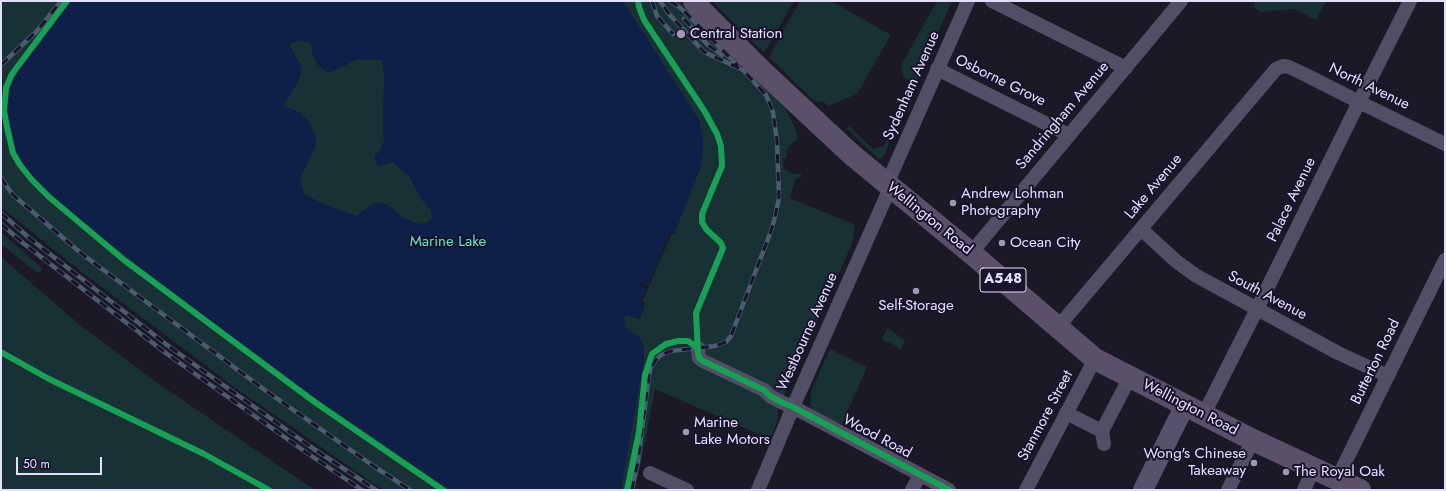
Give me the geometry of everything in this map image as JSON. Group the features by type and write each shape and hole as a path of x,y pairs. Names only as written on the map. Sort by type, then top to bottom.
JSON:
{"main road":[{"name":"Wellington Road","path":"694,1 732,41 820,126 888,186 971,253 1095,359 1253,440 1360,490"}],"street":[{"name":"Sydenham Avenue","path":"888,186 968,1"},
{"path":"992,1 1126,68"},
{"name":"Sandringham Avenue","path":"971,253 1181,1"},
{"name":"Palace Avenue","path":"1194,410 1257,309 1410,1"},
{"name":"North Avenue","path":"1276,69 1283,66 1289,67 1445,144"},
{"name":"Osborne Grove","path":"938,69 1069,135"},
{"name":"Lake Avenue","path":"1058,327 1276,69"},
{"name":"Westbourne Avenue","path":"758,490 888,186"},
{"name":"South Avenue","path":"1141,228 1176,261 1194,275 1338,353 1388,376"},
{"name":"Butterton Road","path":"1337,479 1445,260"},
{"name":"Wood Road","path":"698,348 699,358 703,361 764,390 770,396 949,490"},
{"name":"Stanmore Street","path":"1026,490 1095,359"},
{"path":"1066,413 1103,438 1130,377"},
{"path":"1143,490 1194,410"},
{"path":"1228,490 1253,440"},
{"path":"1304,490 1314,468"},
{"path":"650,473 687,490"},
{"path":"912,490 920,475"}],"green space":[{"name":"Marine Lake","path":"1,1 679,1 714,39 785,108 797,133 798,139 787,149 786,158 783,158 784,169 793,174 801,174 801,177 795,179 790,198 855,225 852,244 778,409 778,420 770,439 655,389 641,463 634,490 383,490 234,387 74,266 1,207"},
{"path":"712,1 794,1 764,53"},
{"path":"800,1 831,1 891,35 857,94 828,106 823,101 817,102 813,100 769,57"},
{"path":"937,1 952,1 884,155 882,158 878,158 847,129 849,126 873,149 884,146 912,82 903,77 901,65"},
{"path":"1256,1 1326,1 1316,20 1294,9 1261,12 1253,6"},
{"path":"1,232 42,268 41,272 36,272 1,244"},
{"path":"1,257 79,324 156,382 315,490 1,490"},
{"path":"888,328 905,341 901,349 882,339"},
{"path":"830,349 867,367 841,426 814,411 810,407 811,391"}],"water":[{"name":"Marine Lake","path":"70,1 623,1 699,120 703,137 703,147 700,169 675,232 671,231 640,303 645,305 640,319 625,315 624,326 640,338 644,348 644,360 621,490 451,490 288,379 192,307 70,212 32,175 17,155 10,128 7,110 9,93 14,76","holes":["304,41 311,44 312,55 319,66 329,73 356,60 382,60 384,75 384,140 381,150 374,156 378,166 393,162 409,176 421,199 431,210 432,218 427,223 419,224 401,217 394,209 385,204 374,203 356,216 319,202 304,194 300,179 315,147 316,137 309,121 299,112 283,106 298,82 301,74 301,65 289,45 294,42"]}],"pier":[{"path":"671,231 675,232 674,234 672,233 642,302 645,303 645,305 640,304 646,288 638,284 638,282 648,285"}],"tram line":[{"path":"1,65 37,31 61,1"},
{"path":"632,490 638,461 651,367 661,355 671,351 715,346 726,342 731,336 771,231 779,198 777,141 773,112 766,95 743,70 704,52 669,14 660,1"},
{"path":"1,178 13,195 82,254 262,388 410,490"}],"railway":[{"path":"1,65 37,31 61,1"},
{"path":"652,1 657,16 673,34"},
{"path":"632,490 638,461 651,367 661,355 671,351 715,346 726,342 731,336 771,231 779,198 777,141 773,112 766,95 743,70 704,52 669,14 660,1"},
{"path":"670,1 683,10 738,66"},
{"path":"684,19 708,45 722,55"},
{"path":"1,178 13,195 82,254 262,388 410,490"},
{"path":"1,213 28,237 171,348 311,447 376,490"},
{"path":"1,224 23,243 167,354 362,490"}],"cycle path":[{"path":"67,1 15,70 6,88 4,111 13,153 20,165 49,197 124,260 316,403 443,490"},
{"path":"638,1 644,20 705,112 717,134 721,146 722,166 702,214 702,222 706,229 721,243 723,248 696,313 699,358 764,390 770,396 781,402 949,490"},
{"path":"627,490 639,432 645,375 652,354 666,344 678,341 688,341 698,348"},
{"path":"1,352 49,379 204,454 269,490"}],"place":[{"name":"Central Station","path":"681,34"},
{"name":"Andrew Lohman Photography","path":"953,203"},
{"name":"Ocean City","path":"1002,243"},
{"name":"Self-Storage","path":"916,291"},
{"name":"Marine Lake Motors","path":"686,432"},
{"name":"Wong's Chinese Takeaway","path":"1254,463"},
{"name":"The Royal Oak","path":"1286,472"}]}
